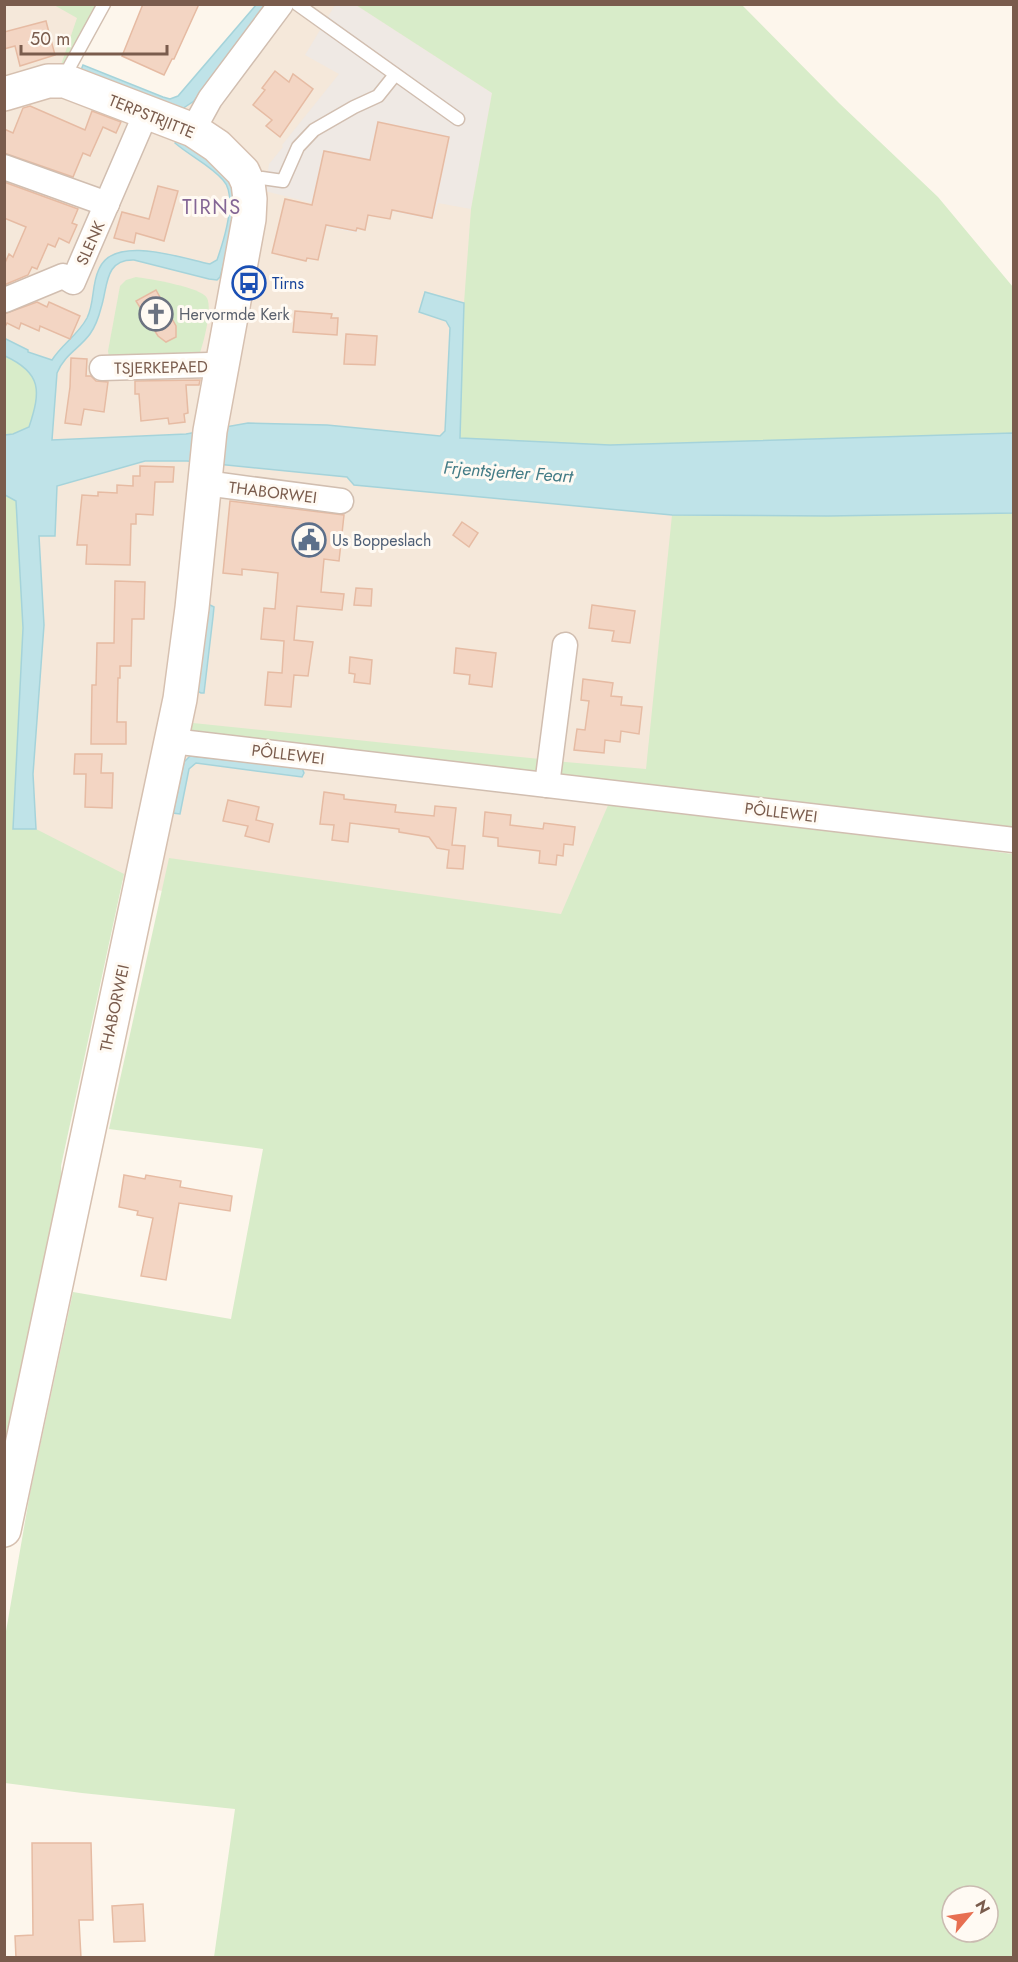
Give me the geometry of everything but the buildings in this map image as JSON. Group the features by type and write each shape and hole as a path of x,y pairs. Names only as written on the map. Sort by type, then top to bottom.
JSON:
{"street":[{"path":"193,130 210,99 281,4"},
{"name":"TERPSTRJITTE","path":"4,94 48,81 65,81 193,130 217,146 234,162 243,172 248,183"},
{"name":"SLENK","path":"5,300 63,276 73,282 146,113"},
{"name":"SLENK","path":"4,167 107,204"},
{"path":"221,367 249,219 248,183"},
{"name":"TSJERKEPAED","path":"102,368 209,365 221,367"},
{"name":"THABORWEI","path":"4,1530 180,699 192,608 210,431 221,367"},
{"name":"THABORWEI","path":"206,474 341,501"},
{"path":"548,785 565,645"},
{"name":"PÔLLEWEI","path":"172,741 1014,840"}],"lane":[{"path":"65,81 70,66 104,4"},
{"path":"297,4 394,76 458,119"},
{"path":"248,183 262,178 283,181 298,147 314,130 378,96 394,76"}],"shaded area":[{"path":"5,5 68,5 82,12 64,63 174,106 261,5 374,5 501,84 682,503 657,781 572,938 177,895 22,854 5,367"},
{"path":"335,5 356,5 492,93 471,209 438,203 433,220 363,205 357,233 307,223 312,203 265,191 269,164 339,74 305,55"}],"green space":[{"path":"54,5 99,5 63,66 61,65 77,18"},
{"path":"356,5 742,5 839,103 938,197 1013,287 1013,433 610,445 459,438 464,303 471,209 492,93"},
{"path":"136,277 186,287 207,298 208,320 197,361 110,363 108,351 120,286 126,280"},
{"path":"5,356 17,362 32,376 36,403 29,427 5,435"},
{"path":"6,494 16,500 23,628 13,828 36,829 124,874 61,1166 63,1216 5,1509"},
{"path":"1013,513 1013,828 552,778 554,761 646,769 672,515 828,516"},
{"path":"193,723 540,759 539,775 189,730"},
{"path":"609,803 1013,854 1013,1957 214,1957 235,1809 5,1783 5,1637 30,1493 73,1292 231,1319 263,1149 109,1129 169,858 561,914"}],"water":[{"path":"256,5 267,5 194,101 182,109 81,70 83,65 170,99 178,96"},
{"name":"Frjentsjerter Feart","path":"177,140 186,143 228,175 236,198 231,238 220,277 217,280 209,279 134,260 117,264 109,276 94,328 68,356 57,373 52,440 186,434 248,423 327,425 440,436 445,431 450,328 446,321 419,312 425,292 464,303 460,438 610,445 1013,433 1013,513 828,516 672,515 354,485 347,477 187,461 145,461 57,486 55,536 39,536 44,625 33,774 36,829 13,829 23,628 16,501 5,495 5,435 29,427 36,403 36,393 32,376 17,362 5,356 4,338 28,352 52,360 87,318 99,269 107,258 119,253 133,250 149,251 210,264 217,260 230,207 227,187 212,170 175,143"},
{"path":"210,605 214,607 213,617 204,693 201,693 197,691 207,607"},
{"path":"190,756 302,768 304,773 302,777 196,763 189,769 180,814 173,813 184,762"}],"place":[{"name":"Tirns","path":"249,283"},
{"name":"Hervormde Kerk","path":"156,314"},
{"name":"Us Boppeslach","path":"309,540"}],"district":[{"name":"TIRNS","path":"212,207"}]}
